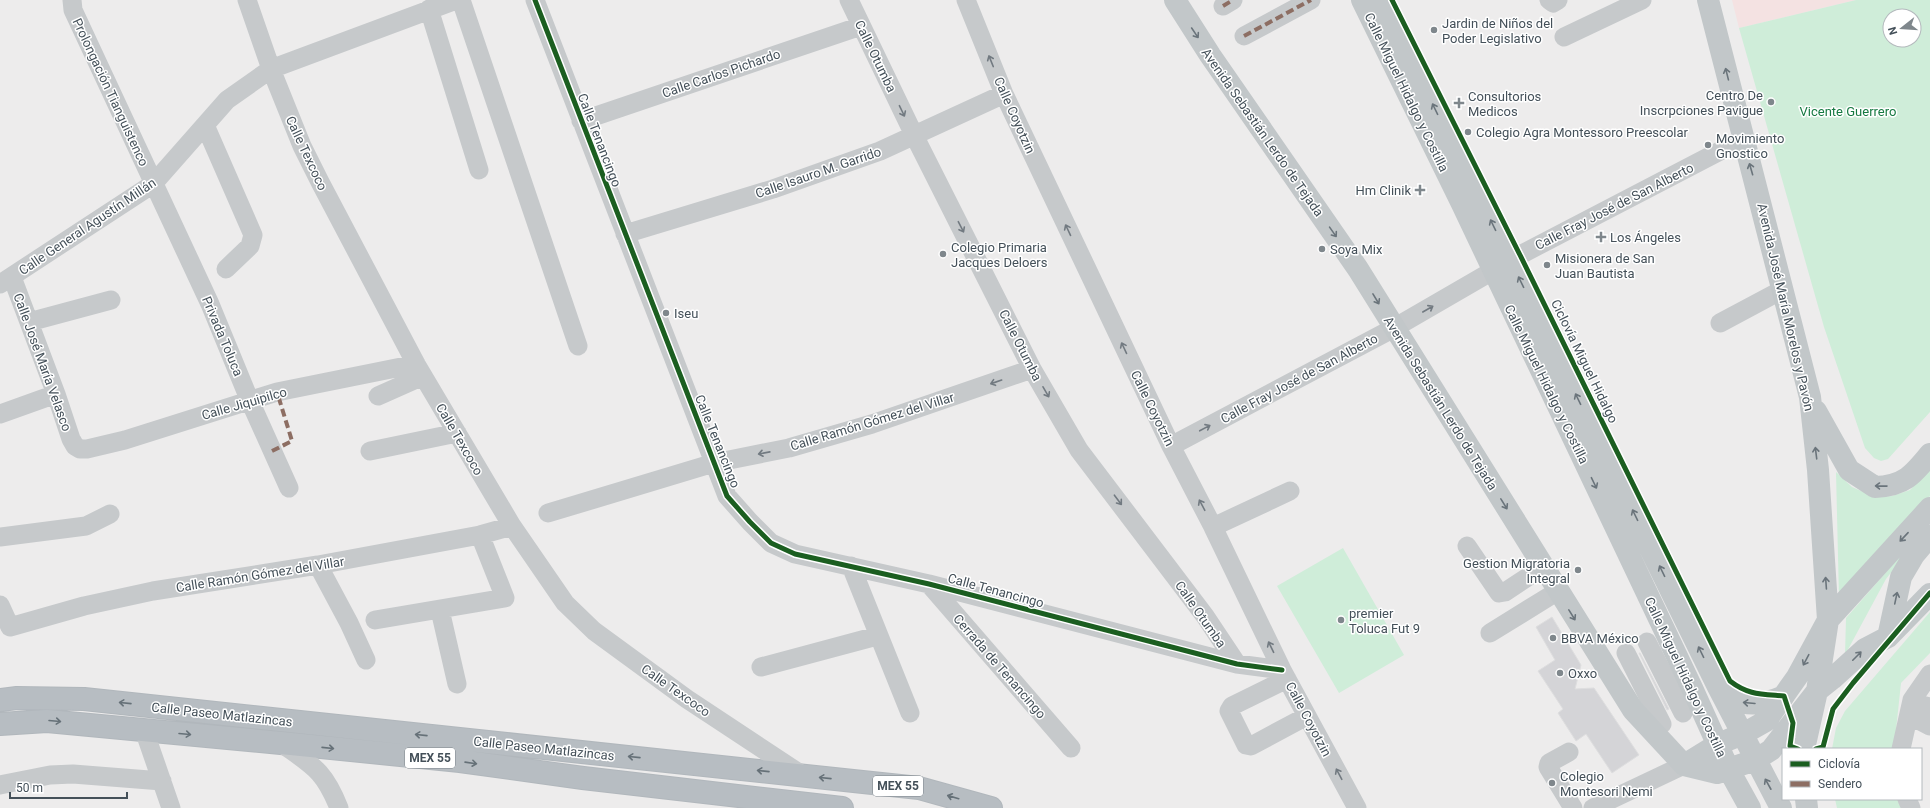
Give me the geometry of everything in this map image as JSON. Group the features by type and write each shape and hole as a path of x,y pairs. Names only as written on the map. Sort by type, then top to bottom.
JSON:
{"highway":[{"name":"Calle Paseo Matlazincas","path":"0,700 37,698 84,699 802,775 919,788 991,808"},
{"name":"Calle Paseo Matlazincas","path":"0,724 47,721 281,743 460,761 756,802 842,808"}],"main road":[{"name":"Avenida Sebastián Lerdo de Tejada","path":"1175,0 1215,62 1358,269 1633,710 1656,727 1684,765"},
{"name":"Calle Miguel Hidalgo y Costilla","path":"1362,0 1462,204 1501,266 1781,808"},
{"name":"Calle Miguel Hidalgo y Costilla","path":"1381,0 1501,266 1657,638 1692,709 1718,744 1729,770 1750,808"},
{"name":"Avenida José María Morelos y Pavón","path":"1708,0 1810,397 1818,470 1828,620 1817,691 1804,748"},
{"path":"1810,397 1831,439 1849,470 1875,487 1902,483 1916,472 1930,454"},
{"path":"1684,765 1718,744 1743,734 1766,721 1797,677 1828,620 1930,508"},
{"path":"1888,636 1901,577 1914,555 1930,536"},
{"path":"1684,765 1717,773 1755,760 1771,750 1817,691 1865,649 1888,636 1930,594"},
{"path":"1718,687 1730,698 1746,703 1768,703 1784,696"}],"street":[{"name":"Prolongación Tianguistenco","path":"72,0 73,10 153,184"},
{"name":"Calle Texcoco","path":"247,0 271,69 302,146 314,170 420,370 512,526 565,603 594,631 687,699 802,775"},
{"name":"Calle General Agustín Millán","path":"6,280 153,184 227,100 271,69 456,0"},
{"path":"461,0 578,346"},
{"name":"Calle Tenancingo","path":"534,0 728,496 770,543 795,554 929,584 1237,664 1285,674"},
{"name":"Calle Otumba","path":"849,0 914,135 1032,369 1079,450 1205,616 1237,664"},
{"name":"Calle Coyotzin","path":"966,0 1004,94 1171,446 1213,527 1285,674 1357,808"},
{"path":"1244,36 1311,0"},
{"path":"1549,0 1553,3 1558,0"},
{"path":"1564,37 1642,0"},
{"path":"429,9 479,170"},
{"name":"Calle Carlos Pichardo","path":"581,121 861,26"},
{"name":"Calle Isauro M. Garrido","path":"625,234 780,186 880,151 1004,94"},
{"path":"204,125 253,235 253,242 250,246 226,269"},
{"name":"Calle Fray José de San Alberto","path":"1171,446 1394,328 1501,266 1743,139"},
{"name":"Privada Toluca","path":"153,184 210,304 249,399 289,488"},
{"name":"Calle José María Velasco","path":"6,280 29,322 56,394 70,439 75,446"},
{"path":"1720,323 1782,290"},
{"path":"29,322 111,300"},
{"name":"Calle Ramón Gómez del Villar","path":"548,513 714,463 789,448 872,424 1032,369"},
{"path":"378,396 420,370"},
{"name":"Calle Jiquipilco","path":"75,446 87,449 124,440 249,399 277,392 420,370"},
{"path":"0,414 56,394"},
{"path":"370,451 457,433"},
{"path":"1213,527 1290,492"},
{"path":"0,537 86,526 110,514"},
{"name":"Calle Ramón Gómez del Villar","path":"0,605 10,627 84,606 154,591 318,565 480,535 512,526"},
{"path":"375,620 505,598 480,535"},
{"path":"1467,546 1499,593 1505,592 1543,567"},
{"path":"318,565 349,623 366,660"},
{"path":"850,566 910,713"},
{"name":"Cerrada de Tenancingo","path":"929,584 1071,748"},
{"path":"1490,633 1558,591"},
{"path":"440,610 457,684"},
{"path":"761,667 878,636"},
{"path":"1603,664 1657,638"},
{"path":"1626,653 1656,727 1692,709"},
{"path":"1285,674 1232,706 1229,711 1246,745 1251,746 1307,716"},
{"path":"1901,748 1911,708 1930,674"},
{"path":"1911,708 1917,704 1930,707"},
{"path":"1911,708 1930,726"},
{"path":"144,730 171,808"},
{"path":"281,743 318,770 326,779 339,808"},
{"path":"1569,752 1549,763 1548,767 1574,808"},
{"path":"1593,808 1684,765"},
{"path":"0,785 50,775 73,774 162,781"}],"shaded area":[{"path":"1732,0 1856,0 1739,28"}],"green space":[{"name":"Vicente Guerrero","path":"1856,0 1930,0 1930,412 1888,459 1881,461 1874,458 1865,448 1824,327 1739,28"},
{"path":"1930,469 1930,496 1839,598 1836,472 1852,487 1875,497 1892,496 1910,490"},
{"path":"1930,522 1886,579 1845,655 1846,618"},
{"name":"premier Toluca Fut 9","path":"1343,548 1404,655 1339,693 1277,586"},
{"path":"1930,612 1930,653 1901,683 1894,748 1832,748 1836,728 1845,711"},
{"path":"1835,800 1901,800 1904,808 1837,808"}],"building":[{"path":"1552,617 1581,665 1575,689 1594,688 1639,755 1612,773 1586,734 1576,741 1558,713 1563,709 1538,671 1555,660 1536,627"},
{"path":"1640,653 1669,709 1667,710"}],"marked path":[{"path":"1223,6 1233,0"},
{"path":"1244,36 1311,0"},
{"path":"272,451 292,441 277,392"}],"cycle path":[{"path":"535,0 727,496 771,543 795,554 929,584 1237,664 1282,670"},
{"name":"Ciclovía Miguel Hidalgo","path":"1392,0 1520,255 1730,681 1749,691 1784,696 1793,723 1790,746 1795,748"},
{"path":"1820,748 1823,747 1833,709 1853,683 1930,593"}],"place":[{"name":"Jardin de Niños del Poder Legislativo","path":"1434,30"},
{"name":"Centro De Inscrpciones Pavigue","path":"1771,102"},
{"name":"Consultorios Medicos","path":"1459,103"},
{"name":"Colegio Agra Montessoro Preescolar","path":"1468,132"},
{"name":"Movimiento Gnostico","path":"1708,145"},
{"name":"Hm Clinik","path":"1420,190"},
{"name":"Los Ángeles","path":"1601,237"},
{"name":"Soya Mix","path":"1322,249"},
{"name":"Colegio Primaria Jacques Deloers","path":"943,254"},
{"name":"Misionera de San Juan Bautista","path":"1547,265"},
{"name":"Iseu","path":"666,313"},
{"name":"Gestion Migratoria Integral","path":"1578,570"},
{"name":"premier Toluca Fut 9","path":"1341,620"},
{"name":"BBVA México","path":"1553,638"},
{"name":"Oxxo","path":"1560,673"},
{"name":"Colegio Montesori Nemi","path":"1552,783"}]}
